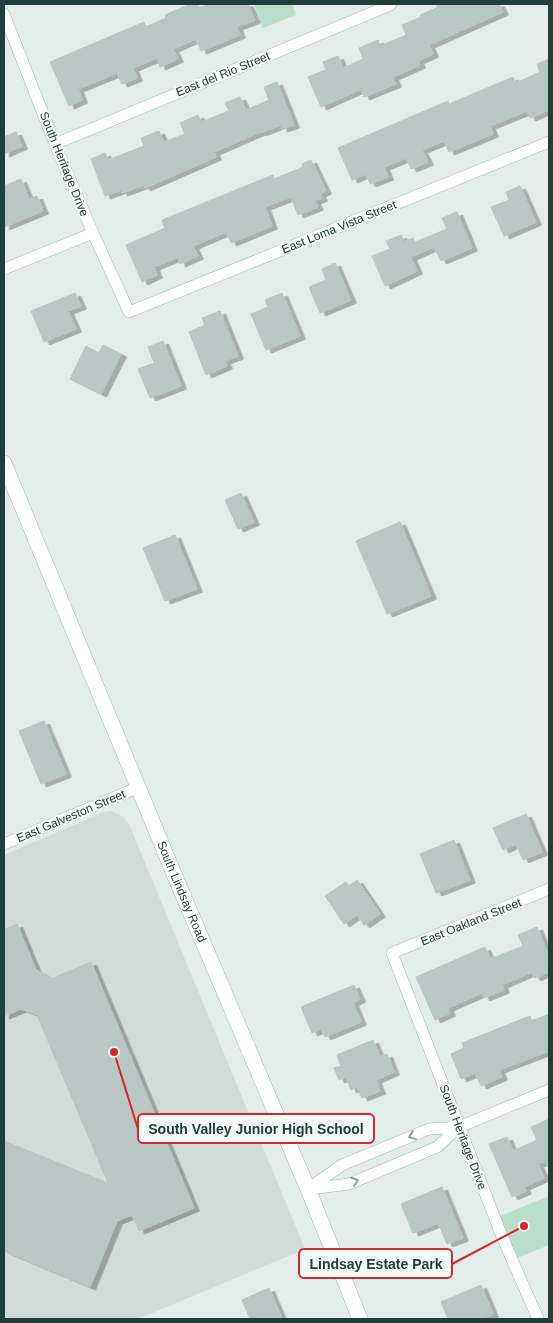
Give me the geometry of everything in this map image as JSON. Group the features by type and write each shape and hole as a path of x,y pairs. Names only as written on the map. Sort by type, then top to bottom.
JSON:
{"main road":[{"name":"South Lindsay Road","path":"4,463 308,1189 360,1319"}],"street":[{"name":"East del Rio Street","path":"55,144 391,4"},
{"name":"South Heritage Drive","path":"4,14 93,234 130,312"},
{"name":"East Loma Vista Street","path":"130,312 549,142"},
{"path":"4,270 93,234"},
{"name":"East Galveston Street","path":"4,844 139,788"},
{"name":"East Oakland Street","path":"392,953 549,889"},
{"name":"South Heritage Drive","path":"392,953 501,1234 538,1319"},
{"path":"308,1189 342,1165 429,1129 459,1127 549,1090"},
{"path":"308,1189 349,1184 437,1147 459,1127"}],"shaded area":[{"path":"112,811 124,817 129,824 305,1249 138,1319 4,1319 4,855 104,812"}],"green space":[{"path":"254,4 292,4 296,15 263,28"},
{"path":"549,1196 549,1245 512,1260 495,1218"}],"building":[{"path":"190,4 197,4 200,8 210,4 248,4 255,20 237,27 240,35 201,51 196,39 173,49 178,59 160,67 157,58 133,68 137,78 122,84 117,73 78,89 82,100 69,106 50,62 144,22 146,27 166,18 165,15"},
{"path":"436,4 499,4 503,12 429,45 433,54 418,61 420,65 393,77 396,84 364,97 361,89 321,107 308,77 326,70 323,62 338,56 343,68 363,59 359,48 378,40 380,46 406,35 402,25 438,7"},
{"path":"549,59 549,110 530,118 527,111 490,126 493,134 449,152 444,141 422,150 428,162 411,169 406,158 384,167 388,177 370,184 366,174 352,180 338,148 448,101 449,104 513,77 516,83 540,72 537,64"},
{"path":"277,82 294,125 282,129 281,125 260,132 214,152 216,157 145,188 144,185 122,193 121,190 105,196 91,159 105,153 108,160 144,146 141,138 159,131 164,142 185,134 180,123 198,115 201,122 229,111 225,103 240,97 246,110 269,100 264,87"},
{"path":"16,132 22,146 4,154 4,137"},
{"path":"311,160 326,191 320,194 322,198 315,201 318,207 298,215 291,197 265,207 272,226 231,243 226,232 193,246 198,256 180,264 178,257 154,267 157,275 142,282 126,245 165,228 162,220 273,175 274,179 303,167 302,164"},
{"path":"21,179 29,199 37,196 43,211 4,227 4,186"},
{"path":"520,186 536,222 504,236 491,207 509,200 506,192"},
{"path":"457,212 472,248 441,261 434,247 411,257 417,271 385,286 372,256 390,249 386,241 401,235 404,242 413,238 415,242 447,229 442,218"},
{"path":"335,263 351,300 320,313 309,287 326,280 322,269"},
{"path":"75,293 81,306 68,311 76,329 44,342 31,311"},
{"path":"282,293 300,336 266,350 251,314 268,307 265,300"},
{"path":"220,311 238,356 225,361 227,366 206,375 189,332 205,325 202,318"},
{"path":"163,341 181,386 150,398 138,369 154,363 148,347"},
{"path":"103,345 121,354 101,394 70,379 86,346 99,353"},
{"path":"241,493 254,522 238,529 225,500"},
{"path":"400,522 431,596 387,614 356,541"},
{"path":"175,535 197,589 165,601 143,548"},
{"path":"44,721 66,774 41,784 19,731"},
{"path":"526,814 542,852 523,860 516,844 503,850 493,828"},
{"path":"454,840 470,880 436,893 420,854"},
{"path":"357,880 380,914 364,925 357,915 344,924 325,896 346,882 349,886"},
{"path":"17,924 36,970 53,978 91,962 194,1208 139,1231 132,1215 117,1221 90,1287 4,1251 4,1141 108,1183 37,1015 21,1009 4,1016 4,930"},
{"path":"537,927 549,957 549,972 535,978 532,972 502,985 504,990 484,998 482,993 448,1008 450,1013 435,1020 416,977 485,947 490,959 523,946 518,935"},
{"path":"354,985 360,999 353,1003 361,1022 325,1037 321,1029 312,1033 301,1007"},
{"path":"549,1014 549,1051 499,1070 502,1077 481,1086 475,1073 461,1079 451,1054 464,1048 462,1043 530,1016 532,1021"},
{"path":"373,1040 380,1057 387,1054 394,1072 376,1080 380,1091 362,1098 357,1087 351,1090 346,1077 339,1080 334,1068 341,1066 337,1055"},
{"path":"549,1119 549,1169 546,1161 538,1164 544,1178 524,1187 526,1191 512,1197 489,1144 507,1137 513,1151 537,1140 531,1127"},
{"path":"442,1187 463,1238 447,1244 438,1223 413,1233 401,1204"},
{"path":"481,1285 493,1314 482,1319 448,1319 441,1302"},
{"path":"269,1288 282,1319 250,1319 242,1300"}],"place":[{"name":"South Valley Junior High School","path":"114,1052"},
{"name":"Lindsay Estate Park","path":"524,1226"}]}
